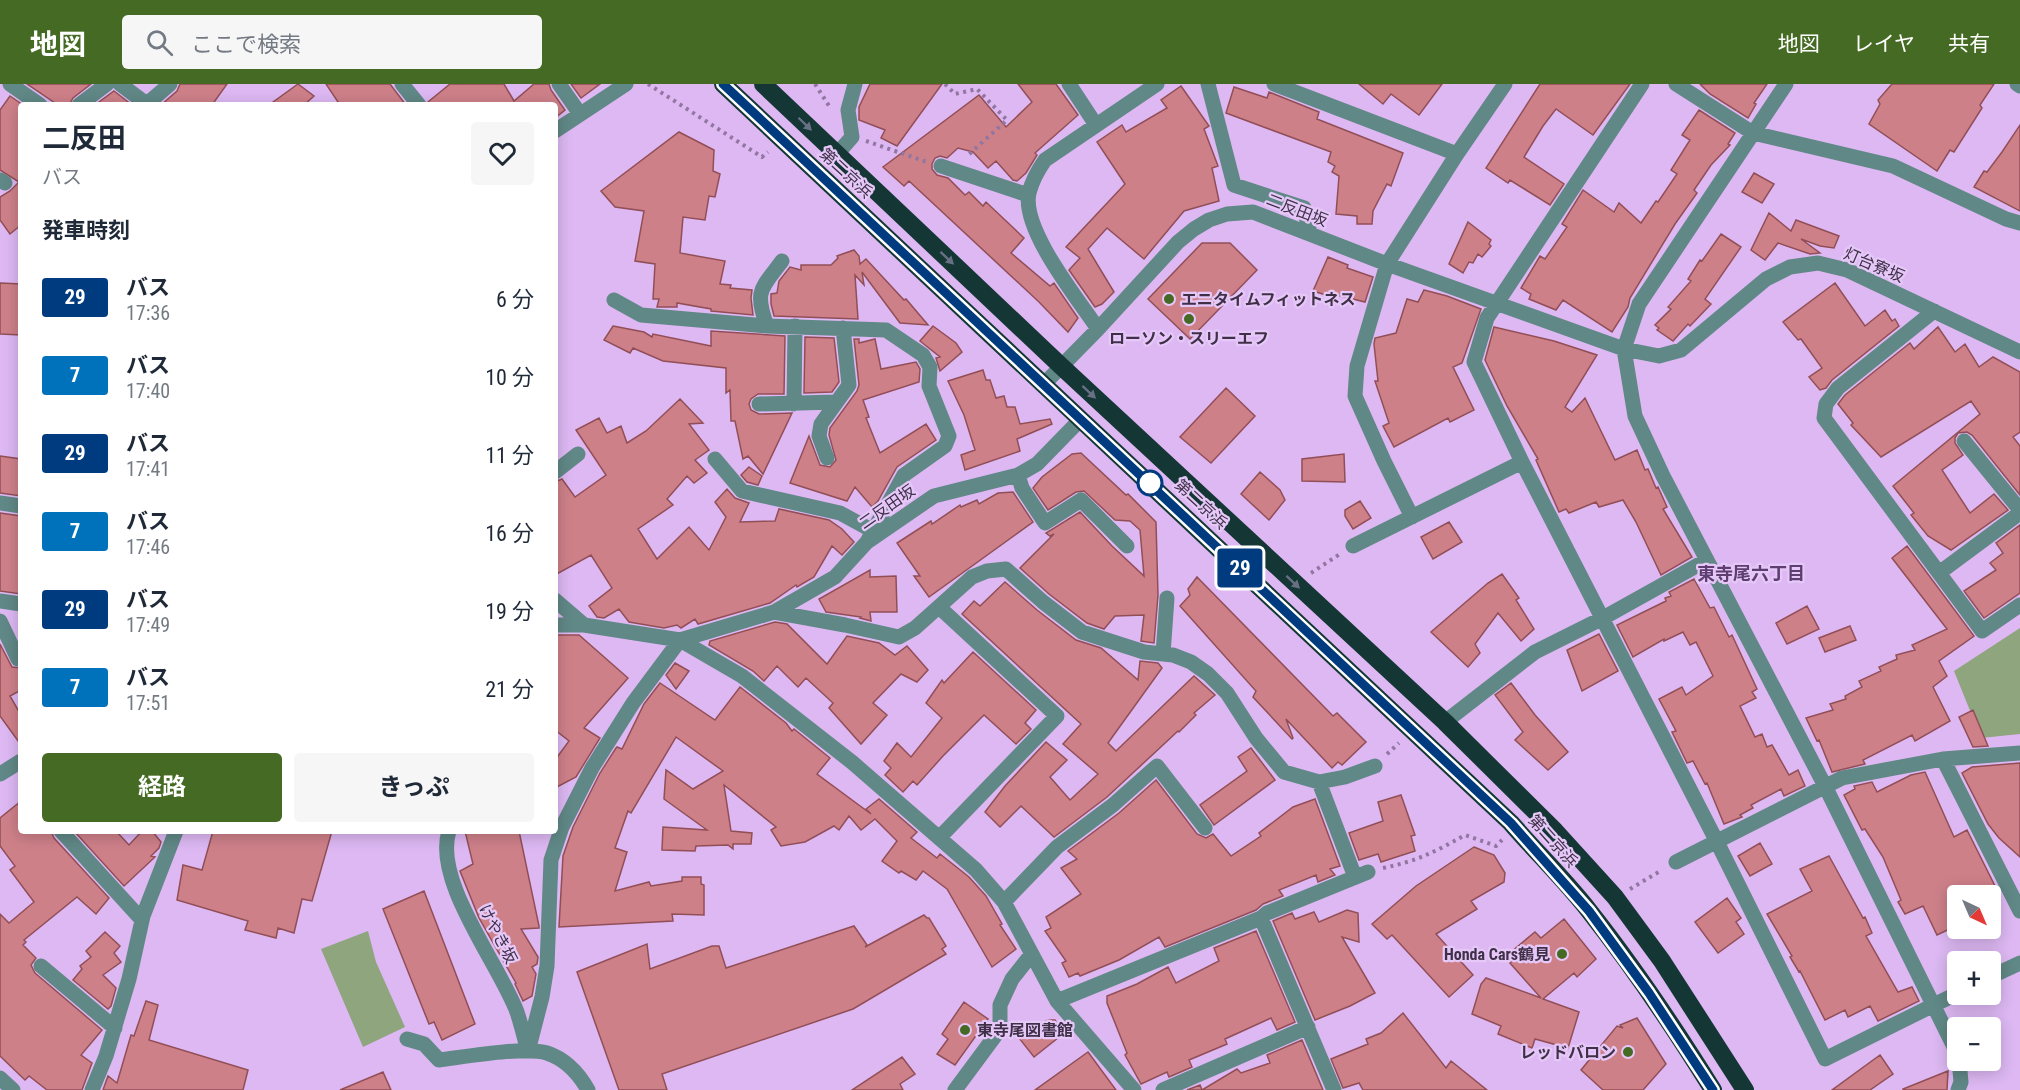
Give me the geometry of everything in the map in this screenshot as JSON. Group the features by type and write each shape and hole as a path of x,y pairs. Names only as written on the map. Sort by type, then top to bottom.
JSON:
{"highway":[{"name":"第二京浜","path":"723,84 1511,823 1589,911 1649,993 1713,1090"},
{"name":"第二京浜","path":"763,84 1061,366 1445,722 1555,831 1615,897 1662,962 1745,1090"}],"street":[{"path":"10,84 36,102"},
{"path":"83,102 107,84"},
{"path":"120,84 143,102"},
{"path":"150,102 170,84"},
{"path":"402,84 417,102"},
{"path":"559,84 580,114"},
{"path":"558,129 626,84"},
{"path":"837,154 852,137 848,110 855,84"},
{"path":"1069,84 1096,125"},
{"path":"1098,329 1046,253 1032,225 1028,195 1037,171 1045,160 1157,84"},
{"path":"1208,84 1234,185 1304,208 1310,233"},
{"path":"1274,84 1302,88 1457,154"},
{"path":"1412,517 1355,396 1357,366 1387,264 1505,84"},
{"path":"1642,84 1487,318 1473,362 1825,1059 1947,998"},
{"path":"1676,84 1753,133 1893,166 2006,219 2020,223"},
{"path":"1786,84 1639,304 1624,349 1635,416 1663,476 1825,786 1947,1033"},
{"path":"947,168 1028,195"},
{"name":"二反田坂","path":"1044,384 1178,242 1209,220 1227,214 1253,212 1387,264 1498,303"},
{"path":"767,326 759,305 760,290 782,261"},
{"name":"灯台寮坂","path":"1498,303 1624,349 1659,356 1681,350 1766,279 1791,267 1818,263 1847,270 2020,352"},
{"path":"614,300 641,315 767,326 886,330 922,355 930,367 930,386 949,436 945,446 904,475 870,537 840,513 742,491 715,459"},
{"path":"1934,311 1838,388 1826,404 1824,417 1982,631 2020,605"},
{"path":"794,404 795,326"},
{"path":"827,458 819,436 821,424 849,386 843,328"},
{"path":"759,404 836,402"},
{"name":"二反田坂","path":"680,640 774,612 836,577 870,537 934,496 1018,475 1037,464 1080,420"},
{"path":"1939,573 2020,512 1964,441"},
{"path":"558,470 578,454"},
{"path":"1353,546 1522,462"},
{"path":"1018,475 1022,488 1045,523 1080,500 1127,546"},
{"path":"0,503 18,506"},
{"path":"1445,722 1535,652 1603,618 1707,560"},
{"path":"774,612 899,637 915,628 972,577 987,571 1006,569 1082,632 1144,652 1173,654 1191,662 1208,674 1227,693 1256,738 1284,771 1320,782 1345,777 1375,766"},
{"path":"1163,654 1167,598"},
{"path":"0,601 18,604"},
{"path":"558,603 584,626"},
{"path":"939,607 1057,716 939,838"},
{"path":"0,621 18,659"},
{"path":"558,625 584,626 680,640 742,676 853,763 976,870 1004,902 1057,1001 1134,1090"},
{"path":"528,1051 542,997 547,966 551,860 562,826 592,768 633,703 680,640"},
{"path":"1676,862 1842,778 1944,759 2020,753"},
{"path":"1944,759 2020,911"},
{"path":"0,774 18,763"},
{"path":"1004,902 1057,847 1113,805 1157,766 1205,828"},
{"path":"1057,1001 1362,874 1320,782"},
{"path":"64,834 142,920"},
{"path":"92,1090 115,1028 142,920 175,834"},
{"name":"けやき坂","path":"449,834 446,852 451,881 517,1012 528,1051"},
{"path":"1261,918 1334,1090"},
{"path":"955,1090 996,1036 1000,1023 1000,1005 1012,979 1031,955"},
{"path":"2001,972 2020,963"},
{"path":"41,966 115,1028"},
{"path":"1163,1090 1308,1027"},
{"path":"407,1039 424,1044 439,1060 528,1051 547,1053 581,1077 588,1090"},
{"path":"1958,1090 1961,1082 1960,1071"},
{"path":"0,1078 13,1090"}],"path":[{"path":"648,84 762,157"},
{"path":"816,84 837,117"},
{"path":"859,139 947,168 1007,120 977,89 955,94 945,84"},
{"path":"1295,584 1353,546"},
{"path":"1362,874 1411,862 1436,852 1466,835 1496,846"},
{"path":"1615,897 1676,862"}],"green space":[{"path":"2020,628 2020,734 1981,738 1954,671"},
{"path":"368,931 376,962 405,1027 363,1047 321,949"}],"building":[{"path":"27,84 91,84 71,102 54,102"},
{"path":"180,84 227,84 214,102 164,102 177,91"},
{"path":"298,84 314,96 307,102 273,102"},
{"path":"326,84 390,84 404,102 338,102"},
{"path":"450,84 504,84 514,101 534,84 549,84 565,110 558,116 558,102 428,102"},
{"path":"571,84 600,84 581,98"},
{"path":"870,84 942,84 897,146 881,138 885,130 859,120 859,107"},
{"path":"1018,84 1056,84 1078,115 1035,153 1037,155 1026,173 1017,181 1013,180 996,161 988,168 973,152 958,148 947,158 940,156 935,158 932,169 937,175 948,178 965,195 969,192 983,206 986,202 1024,238 1011,253 1050,286 1054,283 1078,318 1068,332 909,181 904,186 883,167 979,95 1006,127 1032,102"},
{"path":"1359,84 1442,84 1419,115 1391,94 1383,104"},
{"path":"1540,84 1630,84 1593,135 1556,109 1543,126 1524,157 1564,184 1550,205 1510,180 1508,183 1486,168"},
{"path":"1700,84 1767,84 1754,103 1756,104 1748,118 1710,94"},
{"path":"1892,84 1994,84 1980,105 1982,108 1954,152 1950,150 1937,171 1869,124 1880,104 1878,100"},
{"path":"1181,86 1209,126 1204,129 1218,166 1212,168 1219,201 1184,211 1144,259 1107,228 1088,249 1114,292 1102,304 1095,307 1069,270 1080,258 1066,247 1125,184 1097,142 1122,125 1126,132 1167,108 1161,100"},
{"path":"1234,87 1267,98 1269,92 1319,112 1317,119 1403,153 1391,186 1387,184 1373,211 1372,224 1357,224 1357,216 1336,214 1339,176 1332,172 1335,166 1328,162 1331,152 1226,113"},
{"path":"114,91 128,102 99,102"},
{"path":"10,96 19,102 18,181 0,170 0,110"},
{"path":"1699,110 1735,133 1728,144 1730,145 1711,165 1694,190 1697,193 1675,224 1612,332 1563,300 1556,310 1529,299 1531,294 1521,288 1540,256 1545,259 1567,227 1562,224 1583,190 1614,212 1619,203 1641,223 1677,174 1671,170 1690,140 1682,135"},
{"path":"2020,125 2020,211 1974,187"},
{"path":"679,132 714,150 713,171 720,174 715,197 709,196 705,220 683,217 680,253 725,261 720,284 731,285 730,288 752,290 753,315 711,311 711,309 677,303 677,307 657,307 659,299 653,299 655,264 635,261 644,211 615,207 601,191"},
{"path":"1754,173 1774,184 1762,203 1742,192"},
{"path":"18,183 18,227 10,234 0,220 0,197"},
{"path":"1769,213 1791,231 1796,220 1839,236 1834,248 1801,239 1820,253 1810,254 1778,243 1765,260 1751,250"},
{"path":"1468,222 1491,240 1489,244 1491,246 1482,257 1478,254 1473,263 1469,262 1463,273 1449,264"},
{"path":"1721,234 1741,247 1705,299 1711,304 1673,341 1657,330 1659,328 1655,325 1671,309 1668,307 1691,281 1688,279 1700,260 1702,261"},
{"path":"1202,243 1230,243 1257,270 1190,339 1148,299"},
{"path":"854,250 859,256 860,264 866,259 928,325 900,323 862,272 864,285 855,275 858,319 774,316 771,294 777,293 779,281 790,267 801,270 801,265 831,265 838,258 837,256"},
{"path":"1328,257 1348,265 1347,268 1373,277 1365,302 1337,295 1336,298 1313,291"},
{"path":"0,283 18,284 18,335 0,334"},
{"path":"1835,283 1865,326 1885,310 1892,321 1895,319 1899,326 1832,380 1826,388 1820,390 1809,377 1822,368 1801,339 1798,340 1783,322"},
{"path":"1424,290 1481,309 1462,363 1453,367 1474,410 1450,422 1448,418 1394,447 1383,426 1389,423 1375,381 1378,381 1375,338 1396,333 1407,299 1418,302"},
{"path":"613,326 644,332 652,337 653,334 711,346 711,331 785,336 784,394 758,394 751,399 749,404 751,410 759,414 792,413 763,474 748,456 743,459 735,421 731,421 730,390 726,393 726,368 663,361 633,348 630,353 604,340"},
{"path":"933,326 956,343 962,352 940,371 936,358 940,357 920,341"},
{"path":"1494,327 1554,341 1597,355 1565,407 1572,412 1585,398 1615,460 1637,450 1645,470 1648,469 1667,507 1663,509 1692,557 1661,575 1623,500 1599,507 1596,502 1569,513 1566,509 1559,512 1536,460 1538,459 1507,406 1485,360"},
{"path":"1938,327 1955,352 1965,344 1979,367 1993,357 2020,372 2020,432 2013,437 2020,446 2020,495 1972,435 1967,432 1958,433 1955,443 1963,455 1942,470 1970,513 1994,494 2008,510 1951,550 1928,536 1911,515 1914,513 1893,486 1980,414 1971,401 1881,457 1851,425 1853,423 1838,404 1845,395 1910,343 1914,349"},
{"path":"805,337 834,338 839,382 832,392 804,393"},
{"path":"854,339 859,339 859,343 875,339 881,369 916,362 920,369 919,382 863,400 869,417 866,418 880,453 926,424 936,440 897,467 878,501 872,507 855,487 847,501 790,483 809,436 820,465 830,467 836,460 829,435 830,428 859,385"},
{"path":"983,370 986,380 990,380 996,398 1004,396 1007,407 1015,407 1020,424 1050,419 1052,424 1017,439 1020,451 965,470 961,455 975,450 964,415 948,381"},
{"path":"1226,388 1255,416 1211,463 1180,437"},
{"path":"680,399 703,423 689,424 709,450 695,460 707,473 694,483 687,476 667,499 673,505 638,529 657,559 689,527 709,550 726,517 715,502 727,489 735,498 749,503 740,522 775,521 779,509 829,520 842,529 854,542 842,555 832,546 814,577 797,587 796,585 770,603 698,624 695,619 681,628 677,625 664,628 629,622 619,609 604,618 597,617 589,606 612,588 591,555 558,573 558,481 562,479 575,497 606,475 576,430 599,418 607,433 621,426 627,443 646,431"},
{"path":"1081,453 1156,522 1158,595 1154,643 1141,641 1144,615 1115,616 1104,629 1087,623 1020,568 1054,534 1050,536 1046,533 1080,512 1144,576 1140,530 1130,521 1115,520 1084,491 1076,492 1048,510 1033,488 1042,477 1072,454"},
{"path":"1344,454 1345,482 1302,481 1302,459"},
{"path":"0,456 18,459 18,496 0,493"},
{"path":"749,467 762,476 758,485 747,482 741,475"},
{"path":"1260,472 1280,490 1285,500 1269,520 1241,494"},
{"path":"1013,492 1033,522 929,597 914,576 920,576 897,543 931,521 932,524 960,505 961,507 977,500 979,504 998,493"},
{"path":"1360,501 1371,518 1353,529 1345,516 1345,510"},
{"path":"0,513 18,516 18,594 0,591"},
{"path":"1449,522 1462,542 1433,559 1421,537"},
{"path":"2020,525 2020,593 1984,618 1964,591 1996,570 1990,563 2003,553 1996,543"},
{"path":"1907,546 1974,636 1939,661 1947,676 1933,687 1950,721 1915,741 1912,735 1863,760 1865,764 1832,772 1819,740 1817,741 1806,718 1833,710 1830,704 1846,699 1845,696 1862,687 1859,681 1881,671 1879,667 1897,659 1896,655 1915,650 1912,645 1947,629 1892,558"},
{"path":"870,570 870,577 896,576 897,612 870,612 871,621 861,617 826,612 819,599"},
{"path":"1502,574 1519,598 1516,600 1534,629 1521,641 1498,613 1475,644 1480,653 1468,667 1431,632 1488,583"},
{"path":"1197,577 1333,716 1337,713 1366,742 1342,765 1338,762 1332,768 1286,719 1292,739 1253,697 1256,691 1180,606 1190,595 1188,589"},
{"path":"1694,579 1710,608 1714,607 1729,637 1732,635 1757,689 1752,692 1756,698 1740,706 1755,737 1762,734 1767,747 1772,745 1789,775 1798,770 1805,786 1784,796 1781,789 1751,805 1753,808 1740,815 1742,817 1724,824 1707,783 1705,784 1693,761 1687,763 1672,732 1676,731 1659,699 1682,687 1686,695 1713,676 1696,642 1690,645 1683,632 1664,641 1664,639 1633,657 1617,625 1666,601 1665,598 1671,596 1669,592"},
{"path":"1005,582 1076,640 1101,648 1138,680 1140,661 1158,663 1162,668 1108,743 1116,751 1194,676 1215,695 1194,713 1196,715 1179,732 1107,797 1054,837 1021,806 1000,827 985,812 1005,786 1046,742 1067,760 1050,777 1070,800 1098,774 1063,744 1081,724 962,614 974,601 980,606"},
{"path":"1807,606 1819,629 1787,644 1776,623"},
{"path":"775,622 787,624 827,664 847,636 879,643 895,655 907,646 928,670 917,682 901,674 873,703 887,715 861,744 829,708 833,703 806,678 798,687 777,666 764,681 753,671 709,645 710,641"},
{"path":"1850,626 1856,640 1825,652 1819,638"},
{"path":"1599,634 1618,671 1582,691 1567,650"},
{"path":"558,635 579,635 628,678 584,728 600,738 576,777 558,786 558,756 569,741 558,732"},
{"path":"0,644 12,667 18,668 18,692 10,696 18,710 18,741 0,716"},
{"path":"973,652 1036,710 1025,723 1031,729 1016,744 984,715 917,785 913,781 903,792 885,775 891,768 884,761 897,743 911,757 942,718 926,703 942,680 944,683"},
{"path":"675,663 689,671 676,689 666,675"},
{"path":"660,683 715,720 740,687 786,723 792,731 794,729 830,758 817,774 871,814 866,809 879,799 917,832 911,838 937,858 940,854 969,877 986,896 1002,924 1000,925 1016,949 992,967 947,889 923,871 916,880 901,871 899,873 882,861 897,841 875,819 861,830 849,816 839,830 834,826 805,842 781,846 771,830 776,827 724,785 731,831 752,833 751,844 733,844 733,849 728,845 696,846 695,851 662,850 663,827 707,830 664,799 666,770 693,789 723,771 676,737 631,813 628,811 615,848 627,852 615,891 649,882 651,886 682,881 682,877 701,877 701,884 704,885 704,915 672,914 673,921 559,927 563,856 573,827 600,773 616,748 622,749 644,704"},
{"path":"1511,683 1535,715 1568,752 1548,770 1515,740 1523,732 1495,695"},
{"path":"1973,710 1988,746 1973,747 1959,717"},
{"path":"1251,748 1275,780 1214,825 1200,805 1247,771 1238,757"},
{"path":"2020,763 2020,857 1999,838 1988,824 1962,773 1972,767"},
{"path":"1925,772 1954,837 1967,830 1994,885 1947,885 1947,930 1937,935 1923,906 1905,914 1898,902 1901,900 1883,857 1865,829 1862,830 1844,795 1855,789 1854,786 1872,782 1877,792 1911,775"},
{"path":"1156,780 1197,834 1206,838 1213,834 1231,856 1261,836 1259,833 1293,807 1315,799 1340,866 1330,869 1335,875 1318,882 1316,875 1279,890 1283,896 1263,904 1256,910 1165,947 1159,937 1119,960 1080,976 1078,973 1069,977 1062,963 1066,961 1045,931 1051,928 1046,917 1081,894 1061,868 1077,859 1068,851 1119,813"},
{"path":"1401,795 1415,835 1411,836 1415,851 1381,862 1378,854 1359,860 1349,833 1383,821 1378,802"},
{"path":"18,803 18,834 52,834 109,898 96,914 77,897 24,940 26,942 23,945 36,958 31,965 35,973 102,1030 81,1055 92,1063 82,1090 47,1090 29,1076 25,1080 0,1056 0,914 9,923 34,902 10,870 15,866 0,846 0,818"},
{"path":"77,834 119,834 129,845 139,834 154,834 161,842 159,848 151,856 155,857 124,886"},
{"path":"212,834 331,834 312,901 302,899 294,933 278,928 276,938 245,930 248,921 177,900 183,865 202,870"},
{"path":"466,834 520,834 539,926 539,928 521,929 538,957 537,964 532,967 536,974 532,996 523,1001 516,983 479,918 460,871 473,864"},
{"path":"1760,843 1772,864 1750,876 1738,856"},
{"path":"1474,847 1494,855 1505,873 1504,882 1471,901 1477,909 1436,934 1473,975 1449,997 1392,935 1387,939 1372,924 1416,886"},
{"path":"1829,856 1863,918 1865,917 1872,933 1866,936 1898,992 1912,987 1919,1001 1878,1021 1870,1006 1848,1017 1845,1010 1825,1020 1767,914 1812,891 1800,869"},
{"path":"424,891 475,1024 442,1040 434,1022 429,1024 383,909"},
{"path":"1727,898 1741,918 1736,922 1744,934 1718,953 1695,922"},
{"path":"1347,910 1358,913 1359,942 1342,937 1375,993 1315,1020 1273,921 1292,913 1295,919 1314,912 1319,922"},
{"path":"924,915 929,918 946,946 942,949 946,954 853,1009 662,1074 667,1090 619,1090 577,972 647,944 650,969 712,946 719,946 726,968 854,926 867,945 865,947"},
{"path":"1564,919 1596,959 1577,977 1574,973 1543,999 1579,1012 1568,1048 1535,1039 1532,1048 1498,1034 1501,1026 1472,1014 1481,984 1486,978 1541,998 1510,963 1517,957 1512,951 1535,932 1541,938"},
{"path":"1256,931 1295,1022 1277,1030 1271,1018 1225,1039 1227,1044 1189,1060 1192,1067 1169,1077 1167,1072 1141,1084 1125,1055 1127,1053 1107,1003 1107,996 1137,984 1168,967 1176,983 1219,961 1214,948"},
{"path":"105,932 120,946 114,953 121,962 103,975 116,988 108,1009 73,980 82,969 80,966 91,957 86,951"},
{"path":"146,1001 158,1005 149,1040 248,1070 243,1090 103,1090 108,1076 117,1083 131,1035 134,1036"},
{"path":"964,1002 988,1019 955,1065 937,1054 948,1039 942,1034"},
{"path":"1403,1013 1446,1068 1451,1061 1487,1090 1363,1090 1359,1083 1343,1088 1331,1059 1368,1044 1366,1039 1381,1033"},
{"path":"1637,1018 1666,1064 1643,1090 1603,1090 1581,1070 1617,1026 1623,1028 1620,1025"},
{"path":"1049,1020 1055,1020 1064,1033 1034,1057 1019,1038"},
{"path":"1302,1040 1323,1090 1202,1090 1237,1069 1241,1073 1270,1063 1267,1055"},
{"path":"1088,1052 1116,1090 1035,1090"},
{"path":"1880,1055 1893,1074 1870,1090 1832,1090"},
{"path":"902,1057 915,1074 900,1084 903,1090 852,1090"},
{"path":"1948,1071 1947,1090 1903,1089"},
{"path":"383,1072 391,1090 340,1090"},
{"path":"1200,1085 1202,1090 1187,1090"}],"bus line":[{"name":"29","path":"723,84 1511,823 1589,911 1688,1049 1713,1090"}],"place":[{"name":"エニタイムフィットネス","path":"1169,299"},
{"name":"ローソン・スリーエフ","path":"1189,319"},
{"name":"Honda Cars鶴見","path":"1562,954"},
{"name":"東寺尾図書館","path":"965,1030"},
{"name":"レッドバロン","path":"1628,1052"}],"district":[{"name":"東寺尾六丁目","path":"1751,573"}]}
